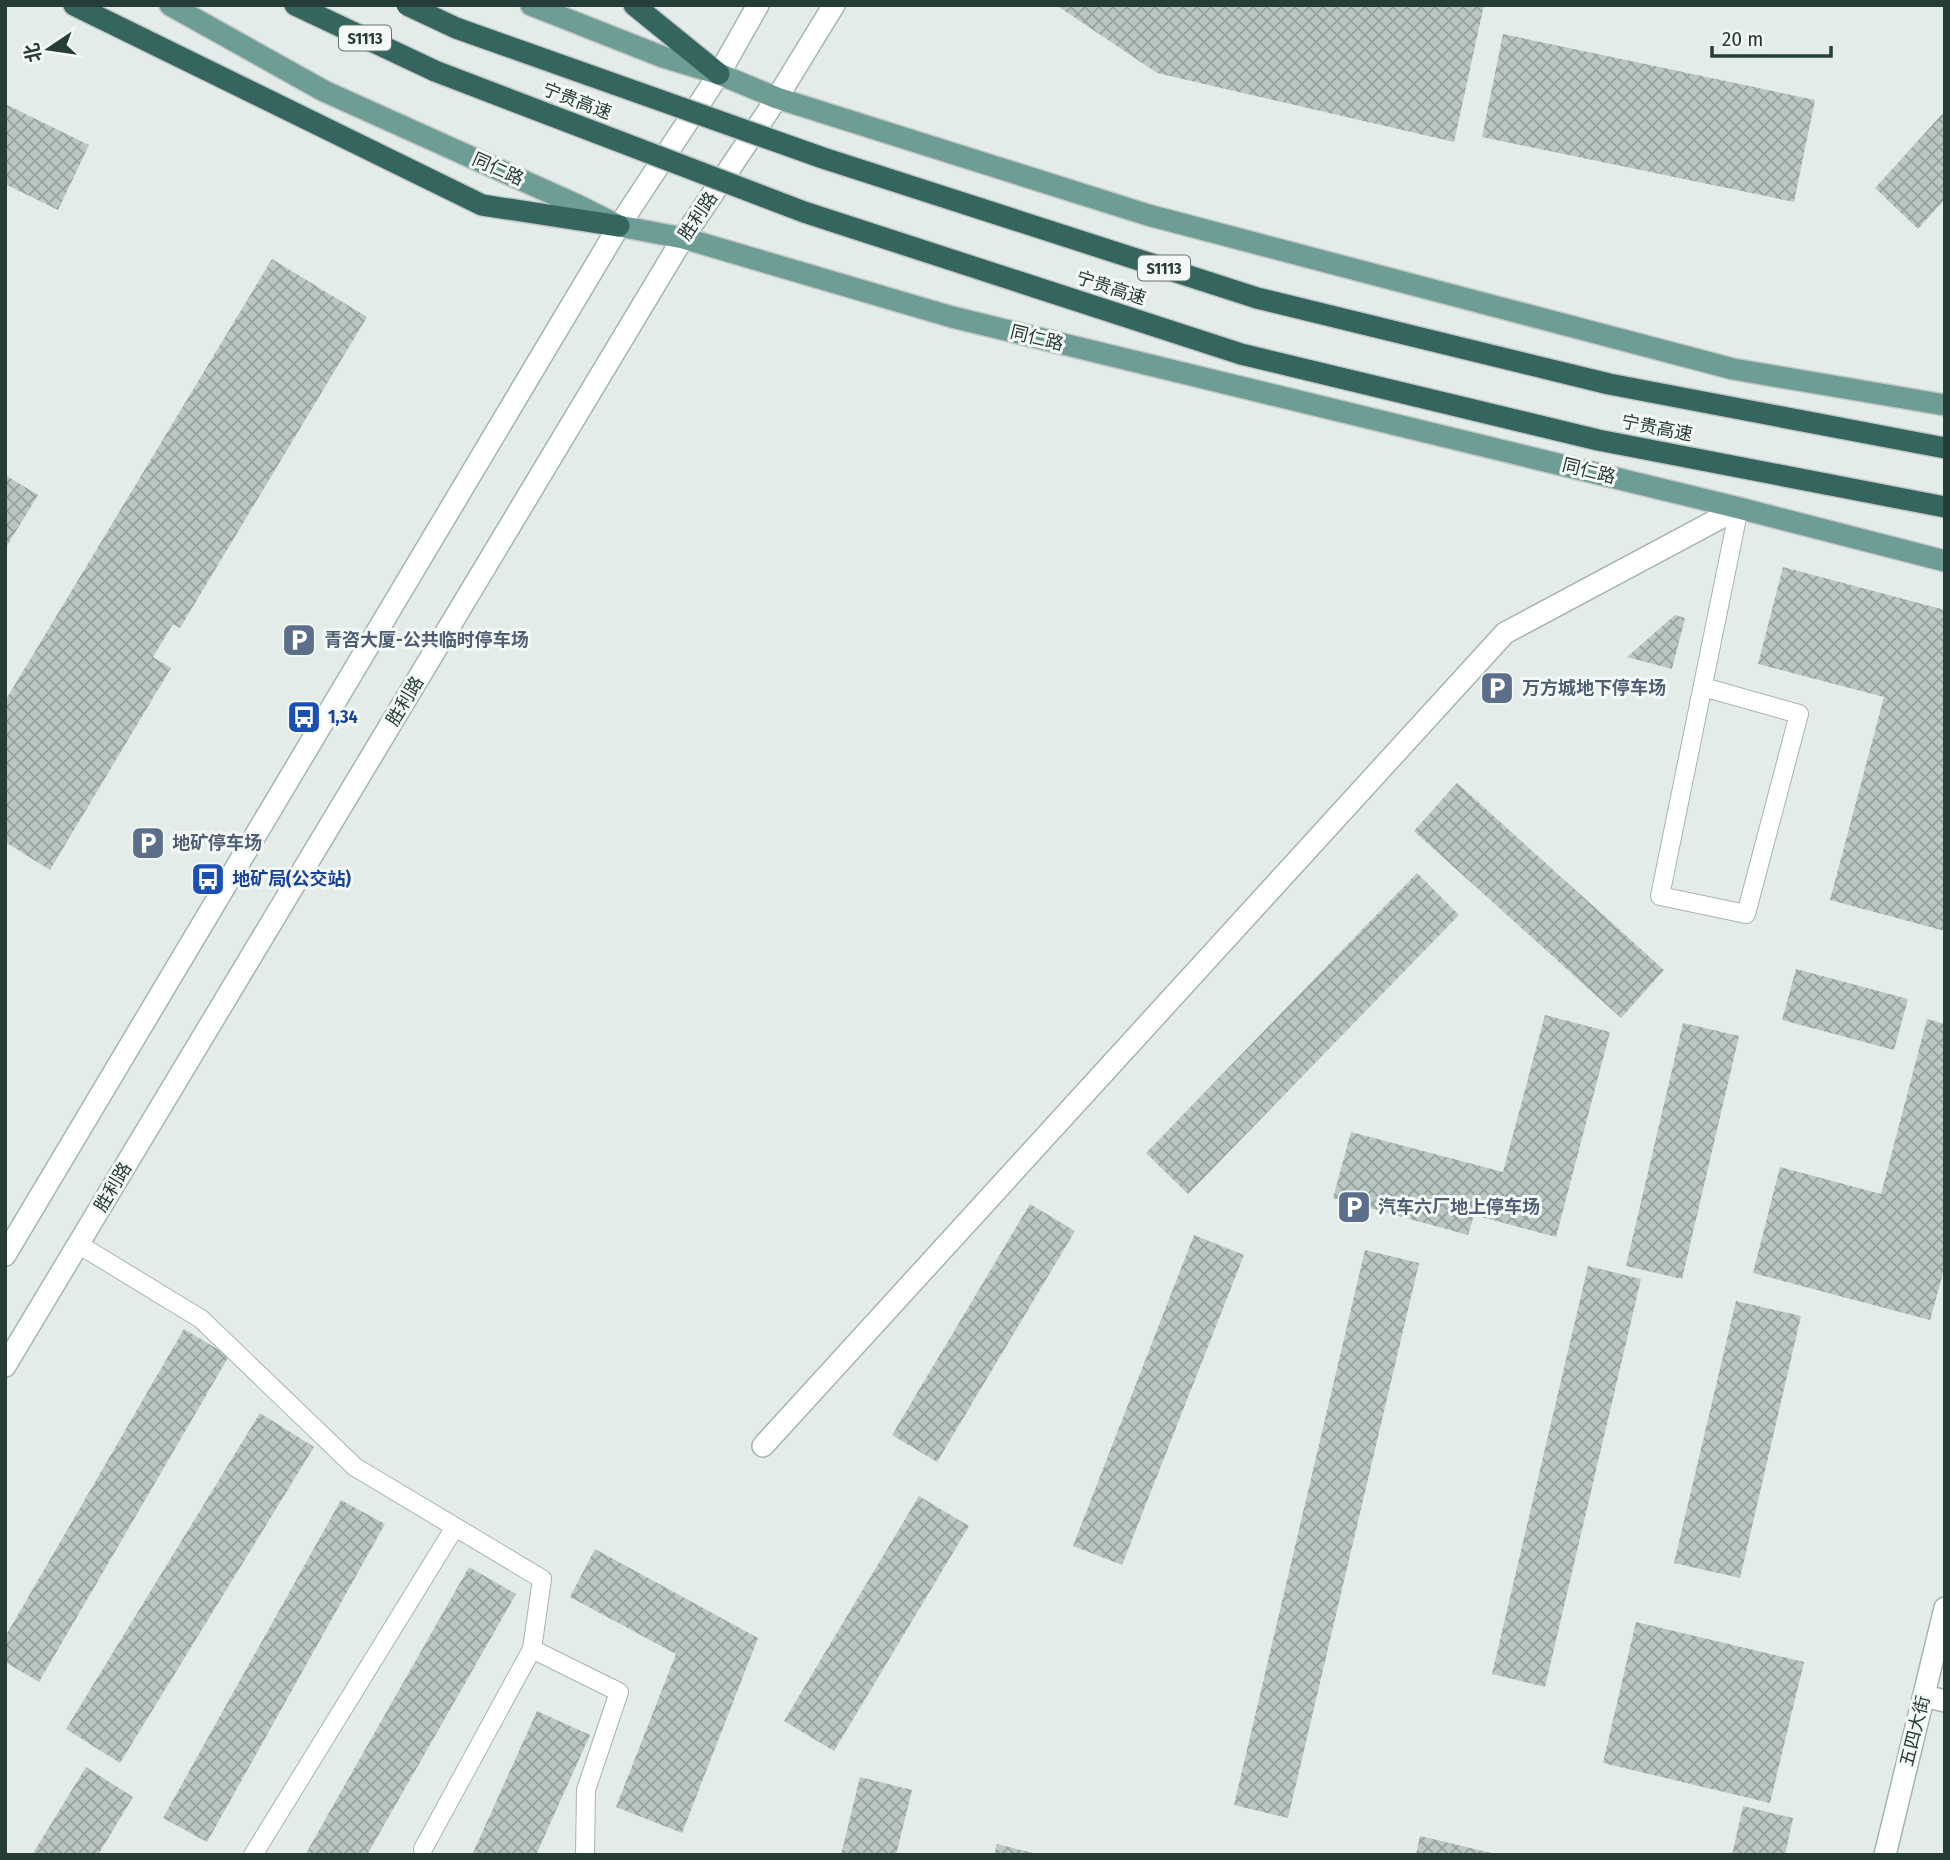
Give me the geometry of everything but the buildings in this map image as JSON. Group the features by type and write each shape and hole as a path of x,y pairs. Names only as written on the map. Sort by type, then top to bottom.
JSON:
{"highway":[{"path":"74,5 482,205 620,226"},
{"name":"宁贵高速","path":"295,5 435,71 804,212 1241,354 1598,440 1945,507"},
{"name":"宁贵高速","path":"407,5 456,28 823,158 1257,298 1609,384 1945,448"},
{"path":"634,5 719,75"}],"main road":[{"name":"同仁路","path":"170,5 324,91 620,226 682,238 952,317 1739,508 1945,561"},
{"path":"531,5 776,98 1148,215 1733,369 1945,405"},
{"path":"5,1255 620,226 719,75 758,5"},
{"name":"胜利路","path":"5,1366 682,238 776,98 834,5"},
{"path":"763,1446 1505,633 1739,508"},
{"name":"五四大街","path":"1885,1855 1945,1608"},
{"path":"1924,1696 1945,1701"}],"lane":[{"path":"1703,687 1799,714 1746,914 1660,895 1739,508"},
{"path":"78,1244 201,1319 355,1467 542,1579 531,1649 423,1849"},
{"path":"253,1855 455,1527"},
{"path":"531,1649 619,1692 586,1790 584,1855"}],"place":[{"name":"青咨大厦-公共临时停车场","path":"299,640"},
{"name":"万方城地下停车场","path":"1497,688"},
{"name":"1,34","path":"304,717"},
{"name":"地矿停车场","path":"148,843"},
{"name":"地矿局(公交站)","path":"208,879"},
{"name":"汽车六厂地上停车场","path":"1354,1207"}]}
